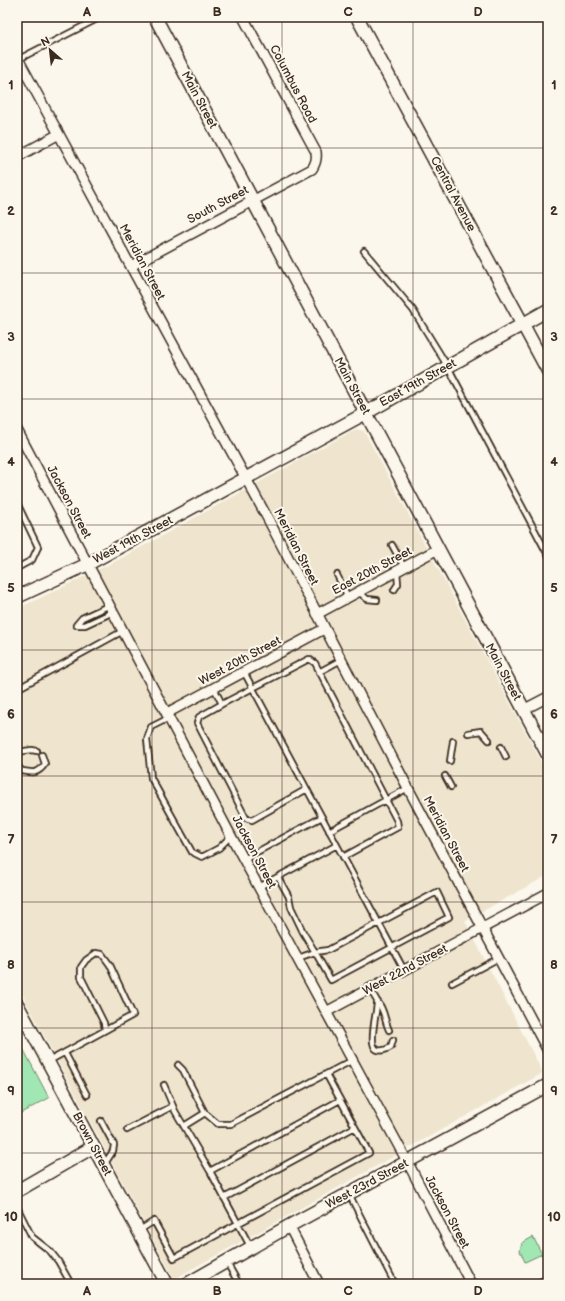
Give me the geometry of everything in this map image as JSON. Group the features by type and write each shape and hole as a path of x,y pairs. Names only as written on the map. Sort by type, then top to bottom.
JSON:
{"street":[{"name":"Main Street","path":"155,17 548,755"},
{"name":"Columbus Road","path":"243,17 316,152 316,164"},
{"name":"Central Avenue","path":"357,17 548,371"},
{"name":"Meridian Street","path":"17,59 246,479 548,1051"},
{"path":"17,157 59,134"},
{"name":"South Street","path":"130,266 312,170 316,164"},
{"name":"East 19th Street","path":"246,479 548,310"},
{"name":"Jackson Street","path":"18,435 112,608 231,836 353,1060 471,1284"},
{"name":"West 19th Street","path":"17,597 88,564 246,479"},
{"name":"East 20th Street","path":"317,614 438,549"},
{"name":"West 20th Street","path":"168,716 214,688 324,629"},
{"path":"524,710 548,697"},
{"name":"West 22nd Street","path":"326,1012 548,892"},
{"name":"Brown Street","path":"17,1004 167,1284"},
{"name":"West 23rd Street","path":"187,1284 289,1226 408,1163 548,1085"},
{"path":"17,1191 93,1147"},
{"path":"289,1226 319,1284"},
{"path":"542,1284 548,1280"}],"lane":[{"path":"17,59 101,17"},
{"path":"364,251 413,310 448,367 548,555"},
{"path":"17,503 38,547 32,560 17,568"},
{"path":"392,545 401,569 398,584 394,590"},
{"path":"337,574 348,597"},
{"path":"359,592 367,598 377,600"},
{"path":"112,608 85,626 76,625 82,618 112,608"},
{"path":"17,688 123,631"},
{"path":"306,789 252,820 246,818 197,723 199,717 309,659 315,663 397,821 398,827 343,857"},
{"path":"319,672 341,660"},
{"path":"244,672 404,970"},
{"path":"214,688 222,704"},
{"path":"168,716 150,727 147,739 151,778 192,852 202,857 220,848 231,836"},
{"path":"468,733 481,731 489,740"},
{"path":"450,761 453,741"},
{"path":"501,747 506,757"},
{"path":"17,762 17,752 32,750 36,751"},
{"path":"17,765 22,771 32,773 40,771 45,764 42,756"},
{"path":"445,776 451,787"},
{"path":"330,831 408,788"},
{"path":"244,859 322,817"},
{"path":"259,887 337,845"},
{"path":"278,877 289,897 291,907 303,932 315,952 331,980 449,917 436,892 328,950 315,952 298,958"},
{"path":"48,1062 132,1015 110,964 102,954 96,953 86,960 81,967 82,977 104,1023 105,1030"},
{"path":"452,983 499,958"},
{"path":"370,989 377,1002 383,1008 385,1022 389,1030"},
{"path":"377,1002 378,1009 372,1040 374,1046 379,1050 385,1050 391,1047 394,1040"},
{"path":"65,1052 87,1095"},
{"path":"178,1065 183,1070 205,1113 218,1124 232,1124 353,1060"},
{"path":"138,1230 154,1221 174,1258 369,1153 326,1074"},
{"path":"164,1085 173,1106 251,1248"},
{"path":"210,1171 340,1100"},
{"path":"127,1130 173,1106"},
{"path":"184,1126 205,1113"},
{"path":"101,1121 114,1145 113,1151 103,1167"},
{"path":"224,1198 355,1127"},
{"path":"349,1194 395,1284"},
{"path":"17,1207 32,1237 50,1251 58,1261 71,1284"},
{"path":"226,1262 239,1284"}],"shaded area":[{"path":"356,429 364,431 548,774 548,875 465,921 543,1073 174,1279 17,985 17,609 116,561"}],"green space":[{"path":"17,1037 49,1098 17,1115"},
{"path":"533,1237 542,1254 525,1262 520,1251 522,1243"}]}
